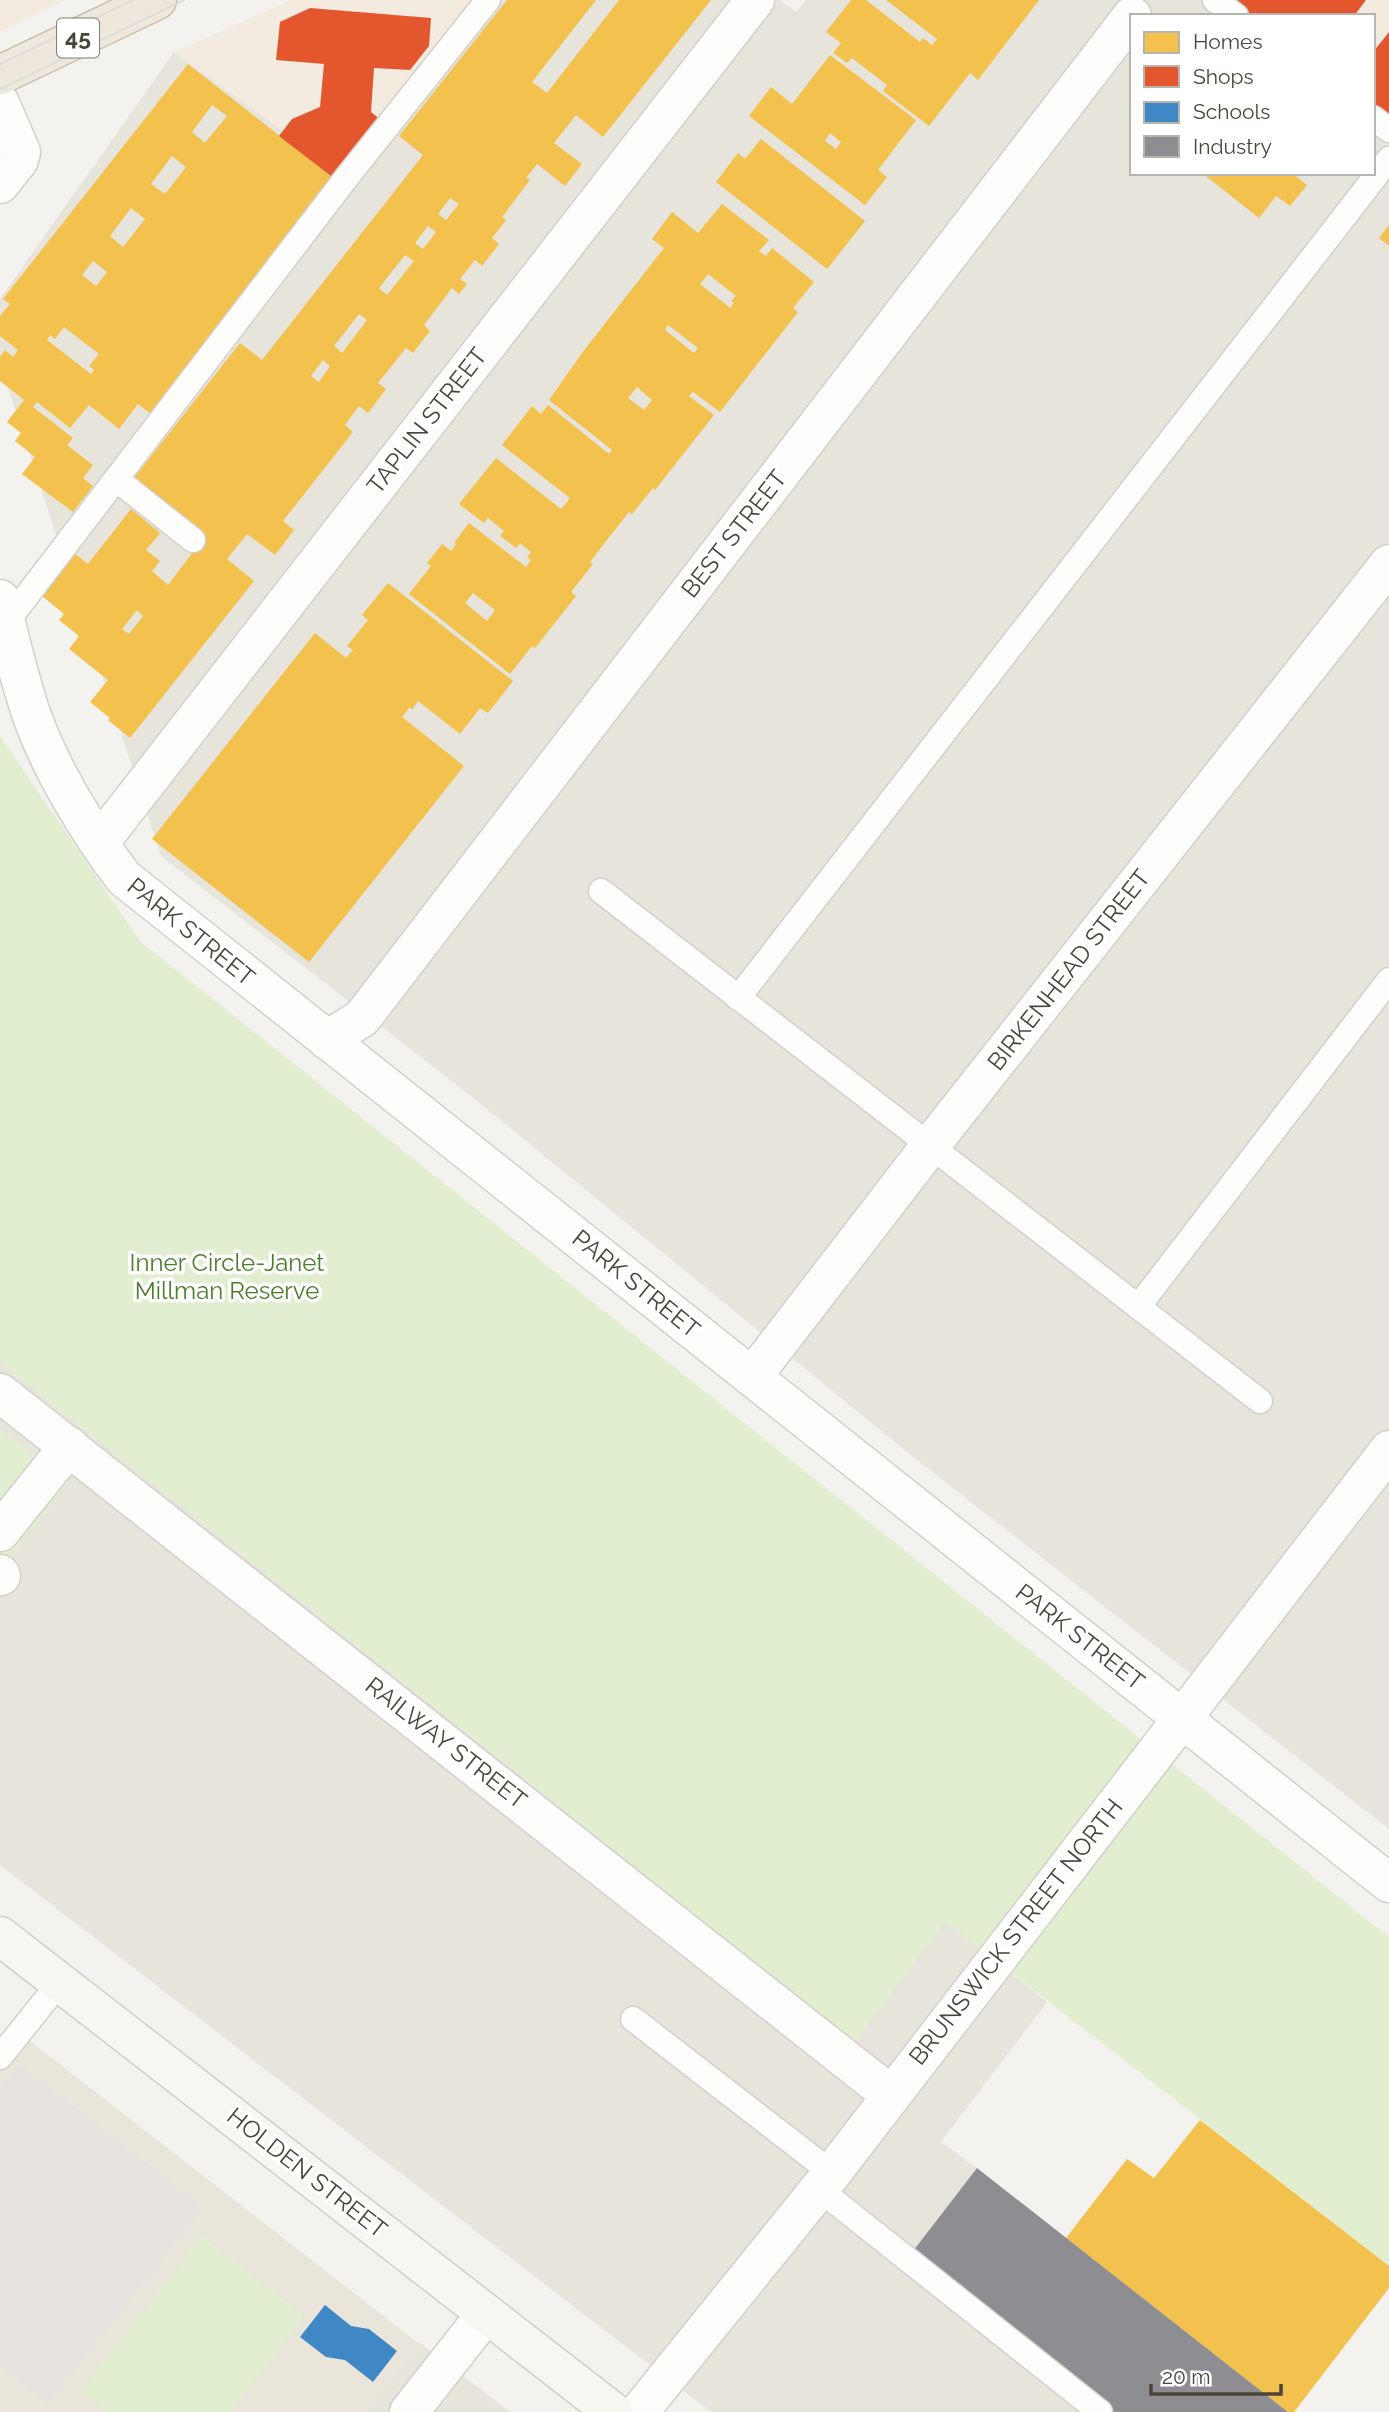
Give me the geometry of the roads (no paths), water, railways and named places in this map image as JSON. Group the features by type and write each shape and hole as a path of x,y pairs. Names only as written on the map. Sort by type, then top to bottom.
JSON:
{"highway":[{"name":"45","path":"0,75 157,0"}],"main road":[{"name":"HOLDEN STREET","path":"0,1936 613,2412"}],"street":[{"name":"TAPLIN STREET","path":"100,842 755,0"},
{"name":"BEST STREET","path":"327,1040 362,1018 1130,19"},
{"path":"0,103 21,154 0,184"},
{"name":"BIRKENHEAD STREET","path":"752,1377 930,1146 1389,564"},
{"name":"PARK STREET","path":"3,611 41,740 100,842 124,878 141,894 1389,1884"},
{"name":"RAILWAY STREET","path":"0,1392 891,2095"},
{"path":"0,1532 69,1446"},
{"name":"BRUNSWICK STREET NORTH","path":"639,2412 826,2180 1389,1450"},
{"path":"410,2412 486,2314"}],"lane":[{"path":"3,611 116,479 347,177 488,0"},
{"path":"1215,0 1233,14"},
{"path":"738,998 1389,159"},
{"path":"116,479 193,540"},
{"path":"601,891 1261,1401"},
{"path":"1138,1307 1389,980"},
{"path":"0,2057 60,1982"},
{"path":"633,2018 1100,2412"}],"tram line":[{"path":"0,64 133,0"},
{"path":"0,89 184,0"}],"park label":[{"name":"Inner Circle-Janet Millman Reserve","path":"227,1277"}]}
